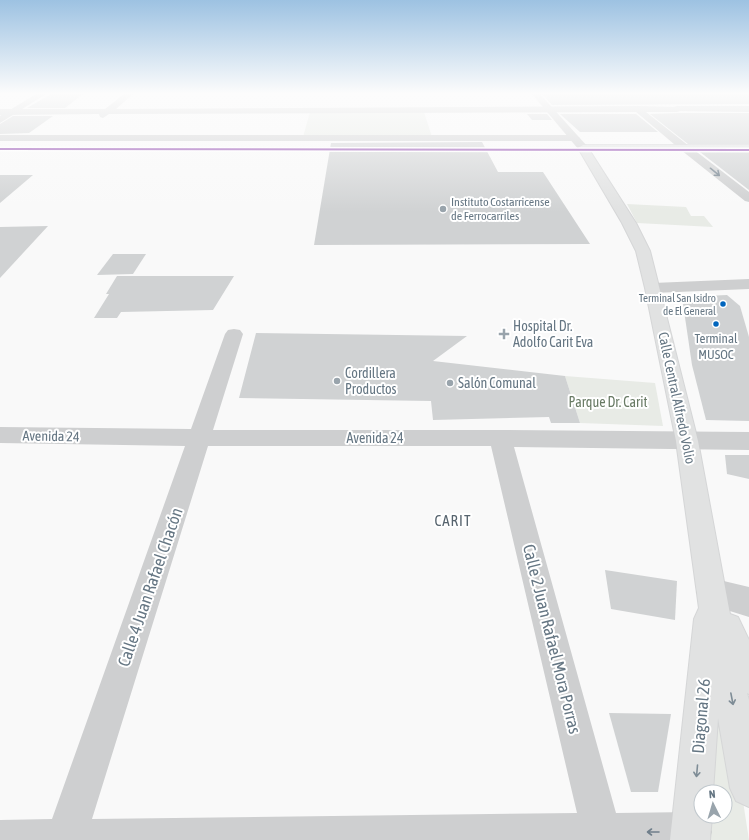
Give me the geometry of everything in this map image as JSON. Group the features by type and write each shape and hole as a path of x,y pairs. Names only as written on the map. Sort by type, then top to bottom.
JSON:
{"main road":[{"path":"579,143 685,148 749,148"},
{"name":"Calle Central Alfredo Volio","path":"579,143 629,223 643,251 653,288 687,441 711,592 749,788"},
{"name":"Calle Central Alfredo Volio","path":"711,592 749,678"},
{"name":"Diagonal 26","path":"691,836 711,592"}],"street":[{"path":"74,139 81,133"},
{"path":"179,138 183,133"},
{"path":"299,138 300,133"},
{"path":"442,133 444,138"},
{"name":"Calle Central Alfredo Volio","path":"571,133 579,143"},
{"path":"667,133 749,198"},
{"path":"0,138 444,138 579,143"},
{"path":"653,288 749,284"},
{"name":"Calle 4 Juan Rafael Chacón","path":"65,840 234,334"},
{"name":"Avenida 24","path":"0,436 500,438 749,441"},
{"name":"Calle 2 Juan Rafael Mora Porras","path":"500,438 602,836"},
{"path":"711,592 749,602"},
{"path":"0,840 691,836"}],"green space":[{"path":"304,133 431,133 432,137 303,137"},
{"path":"627,204 686,207 691,216 704,216 713,227 637,223"},
{"name":"Parque Dr. Carit","path":"565,376 655,383 663,426 580,423"},
{"path":"720,653 749,840 706,840 707,824 733,824 733,784 711,784"}],"building":[{"path":"674,133 749,133 749,144 688,144"},
{"name":"Instituto Costarricense de Ferrocarriles","path":"482,142 498,172 543,172 590,244 314,245 331,143"},
{"path":"700,152 749,152 749,190"},
{"path":"0,175 33,175 0,203"},
{"path":"48,226 0,278 0,227"},
{"path":"113,254 146,254 133,274 97,275"},
{"path":"117,276 234,276 213,310 121,312 117,318 94,318 109,294 106,294"},
{"path":"727,295 740,306 749,337 749,421 706,420 692,365 682,297"},
{"name":"Cordillera Productos","path":"256,333 467,336 433,361 565,376 580,423 551,423 549,417 433,420 431,401 239,398"},
{"path":"725,455 749,455 749,479 727,474"},
{"path":"605,570 677,581 675,620 611,609"},
{"path":"609,713 671,714 658,792 631,792"}],"transit line":[{"path":"0,149 749,150"}],"place":[{"name":"Instituto Costarricense de Ferrocarriles","path":"443,209"},
{"name":"Terminal San Isidro de El General","path":"723,304"},
{"name":"Terminal MUSOC","path":"716,324"},
{"name":"Hospital Dr. Adolfo Carit Eva","path":"504,334"},
{"name":"Cordillera Productos","path":"337,381"},
{"name":"Salón Comunal","path":"450,383"}],"district":[{"name":"CARIT","path":"453,521"}]}
